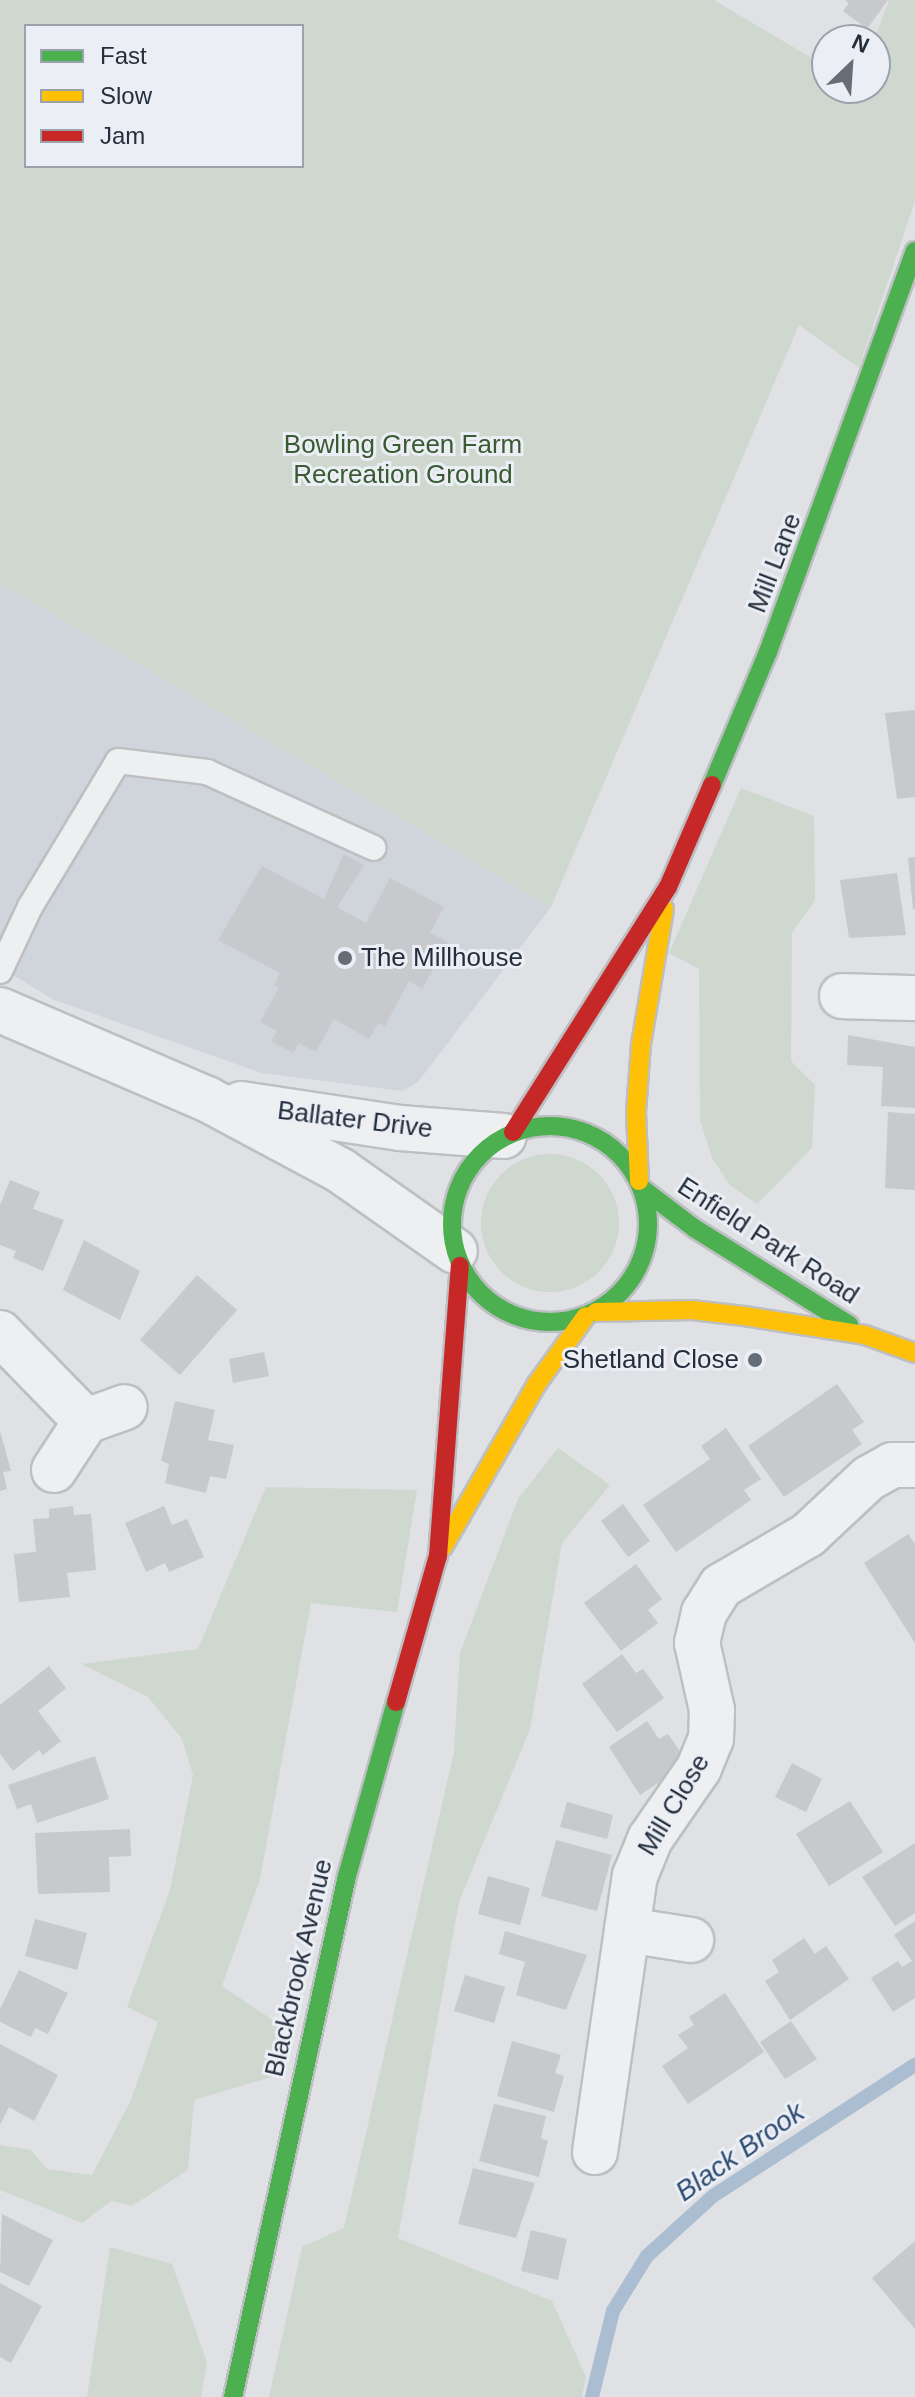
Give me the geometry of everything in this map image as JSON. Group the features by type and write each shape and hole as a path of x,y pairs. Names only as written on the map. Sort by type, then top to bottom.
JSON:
{"street":[{"name":"Mill Lane","path":"509,1134 668,887 773,638 915,251"},
{"name":"Mill Lane","path":"641,1186 636,1112 641,1044 668,887"},
{"path":"842,996 915,998"},
{"name":"Ballater Drive","path":"0,1010 207,1099 341,1171 457,1258"},
{"name":"Ballater Drive","path":"207,1099 364,1123 509,1134"},
{"path":"542,1125 571,1127 599,1138 623,1156 641,1186 647,1246 636,1273 619,1295 591,1314 557,1322 527,1320 500,1309 477,1290 457,1258 454,1197 483,1151 509,1134 542,1125"},
{"name":"Enfield Park Road","path":"641,1186 706,1236 865,1335"},
{"name":"Blackbrook Avenue","path":"233,2397 347,1876 438,1556 457,1258"},
{"name":"Enfield Park Road","path":"591,1314 692,1310 865,1335 915,1353"},
{"name":"Blackbrook Avenue","path":"438,1556 536,1385 591,1314"},
{"path":"0,1333 50,1378 106,1414 54,1470"},
{"name":"Mill Close","path":"596,2152 627,1930 641,1857 699,1768 711,1739 712,1710 697,1643 711,1598 739,1572 808,1535 869,1478 892,1465 915,1465"},
{"path":"627,1930 691,1940"}],"lane":[{"path":"0,971 30,907 118,761 207,772 374,848"}],"shaded area":[{"path":"0,583 551,907 418,1082 402,1091 262,1073 52,999 0,967"}],"green space":[{"name":"Bowling Green Farm Recreation Ground","path":"0,0 714,0 811,58 811,104 891,104 891,24 880,24 889,0 915,0 915,201 859,368 799,325 551,907 0,583"},
{"path":"741,788 814,816 815,900 792,933 791,1061 815,1085 812,1148 757,1204 730,1185 712,1158 700,1120 699,969 669,953"},
{"path":"550,1154 576,1160 599,1174 613,1197 619,1223 613,1249 599,1272 576,1286 550,1292 524,1286 501,1272 487,1249 481,1223 487,1197 501,1174 524,1160"},
{"path":"558,1448 610,1485 562,1543 530,1729 459,1902 398,2238 552,2301 586,2377 582,2397 269,2397 302,2247 344,2228 454,1752 460,1653 518,1499"},
{"path":"266,1487 417,1490 397,1612 311,1603 260,1879 222,1986 283,2027 274,2076 194,2100 188,2170 132,2206 111,2201 82,2223 0,2190 0,2145 31,2150 47,2169 92,2175 131,2100 158,2022 127,2007 170,1890 193,1775 182,1739 148,1697 81,1664 198,1649"},
{"path":"110,2247 172,2264 207,2362 201,2397 87,2397"}],"building":[{"path":"845,0 888,0 871,24 860,24 843,11 849,3"},
{"path":"915,710 915,797 897,799 885,713"},
{"name":"The Millhouse","path":"344,854 364,865 337,907 366,923 390,878 444,907 430,933 448,942 422,989 409,981 385,1026 378,1023 369,1039 334,1019 316,1052 299,1043 293,1053 271,1041 277,1031 260,1022 279,988 274,985 280,973 218,940 262,866 324,899"},
{"path":"915,857 915,909 913,909 908,858"},
{"path":"897,873 906,935 849,938 840,880"},
{"path":"848,1035 915,1047 915,1108 881,1106 883,1067 847,1065"},
{"path":"888,1112 915,1114 915,1190 885,1188"},
{"path":"10,1180 40,1192 33,1209 64,1220 43,1271 13,1258 16,1251 0,1245 0,1205"},
{"path":"84,1240 140,1271 120,1320 63,1290"},
{"path":"197,1275 237,1310 180,1375 140,1340"},
{"path":"264,1352 269,1376 233,1383 229,1359"},
{"path":"837,1384 864,1422 852,1430 862,1444 784,1497 748,1446"},
{"path":"175,1401 215,1410 208,1440 234,1445 226,1479 210,1476 206,1493 165,1483 169,1464 161,1461"},
{"path":"726,1428 761,1479 744,1490 751,1500 676,1552 643,1505 710,1459 701,1446"},
{"path":"0,1431 11,1471 3,1472 7,1489 0,1491"},
{"path":"623,1504 650,1541 628,1557 601,1521"},
{"path":"73,1506 74,1515 91,1514 96,1570 67,1573 70,1597 19,1602 14,1554 36,1552 33,1519 49,1518 49,1509"},
{"path":"164,1506 172,1525 187,1519 204,1557 169,1572 165,1563 146,1572 125,1523"},
{"path":"908,1534 915,1544 915,1643 864,1563"},
{"path":"636,1564 662,1599 648,1610 658,1623 621,1651 584,1603"},
{"path":"622,1654 636,1673 643,1669 664,1698 617,1732 582,1684"},
{"path":"49,1666 66,1688 38,1711 61,1741 43,1755 39,1750 13,1771 0,1754 0,1705"},
{"path":"647,1721 659,1739 668,1734 688,1763 640,1795 609,1747"},
{"path":"95,1756 109,1799 37,1823 31,1804 17,1809 8,1785"},
{"path":"792,1763 822,1779 806,1812 775,1797"},
{"path":"850,1801 883,1852 829,1886 796,1834"},
{"path":"567,1802 613,1815 607,1839 560,1827"},
{"path":"130,1829 131,1856 109,1857 110,1892 38,1894 35,1833"},
{"path":"556,1840 612,1855 597,1911 541,1896"},
{"path":"915,1843 915,1913 895,1926 862,1877"},
{"path":"488,1876 530,1888 520,1925 478,1914"},
{"path":"35,1919 87,1933 77,1970 25,1956"},
{"path":"915,1921 915,1998 893,2012 871,1978 898,1961 902,1967 912,1961 894,1935"},
{"path":"505,1931 587,1955 566,2010 516,1995 525,1962 499,1954"},
{"path":"804,1938 815,1954 826,1946 849,1979 790,2020 765,1981 779,1972 772,1960"},
{"path":"19,1970 68,1993 48,2034 35,2028 31,2037 0,2022 0,2009"},
{"path":"465,1975 505,1987 494,2023 454,2011"},
{"path":"725,1993 764,2052 688,2104 662,2066 688,2048 678,2035 694,2025 689,2017"},
{"path":"791,2021 817,2059 785,2079 760,2042"},
{"path":"512,2041 561,2055 555,2073 564,2076 554,2112 497,2096"},
{"path":"0,2044 58,2075 34,2121 9,2107 0,2125"},
{"path":"494,2104 546,2116 541,2138 548,2141 539,2177 479,2161"},
{"path":"473,2168 535,2183 516,2238 458,2224"},
{"path":"2,2214 53,2240 29,2286 0,2272"},
{"path":"531,2230 567,2239 558,2280 521,2271"},
{"path":"915,2241 915,2329 872,2278"},
{"path":"0,2283 42,2306 11,2363 0,2357"}],"waterway":[{"name":"Black Brook","path":"592,2397 613,2311 647,2256 713,2196 915,2065"}],"traffic: fast":[{"path":"712,785 768,652 915,251"},
{"path":"550,1126 569,1127 588,1133 620,1154 641,1186 647,1205 648,1224 647,1243 641,1262 620,1294 588,1315 569,1321 550,1322 531,1321 512,1315 480,1294 459,1262 453,1243 452,1224 453,1205 459,1186 480,1154 512,1133 531,1127 550,1126"},
{"path":"644,1190 694,1228 849,1325"},
{"path":"233,2397 347,1876 396,1702"}],"traffic: slow":[{"path":"639,1181 636,1112 641,1044 664,909"},
{"path":"596,1312 692,1310 744,1316 865,1335 915,1353"},
{"path":"443,1547 536,1385 586,1316"}],"traffic: jam":[{"path":"513,1132 668,887 712,785"},
{"path":"396,1702 438,1556 460,1266"}],"place":[{"name":"The Millhouse","path":"345,958"},
{"name":"Shetland Close","path":"755,1360"}]}
